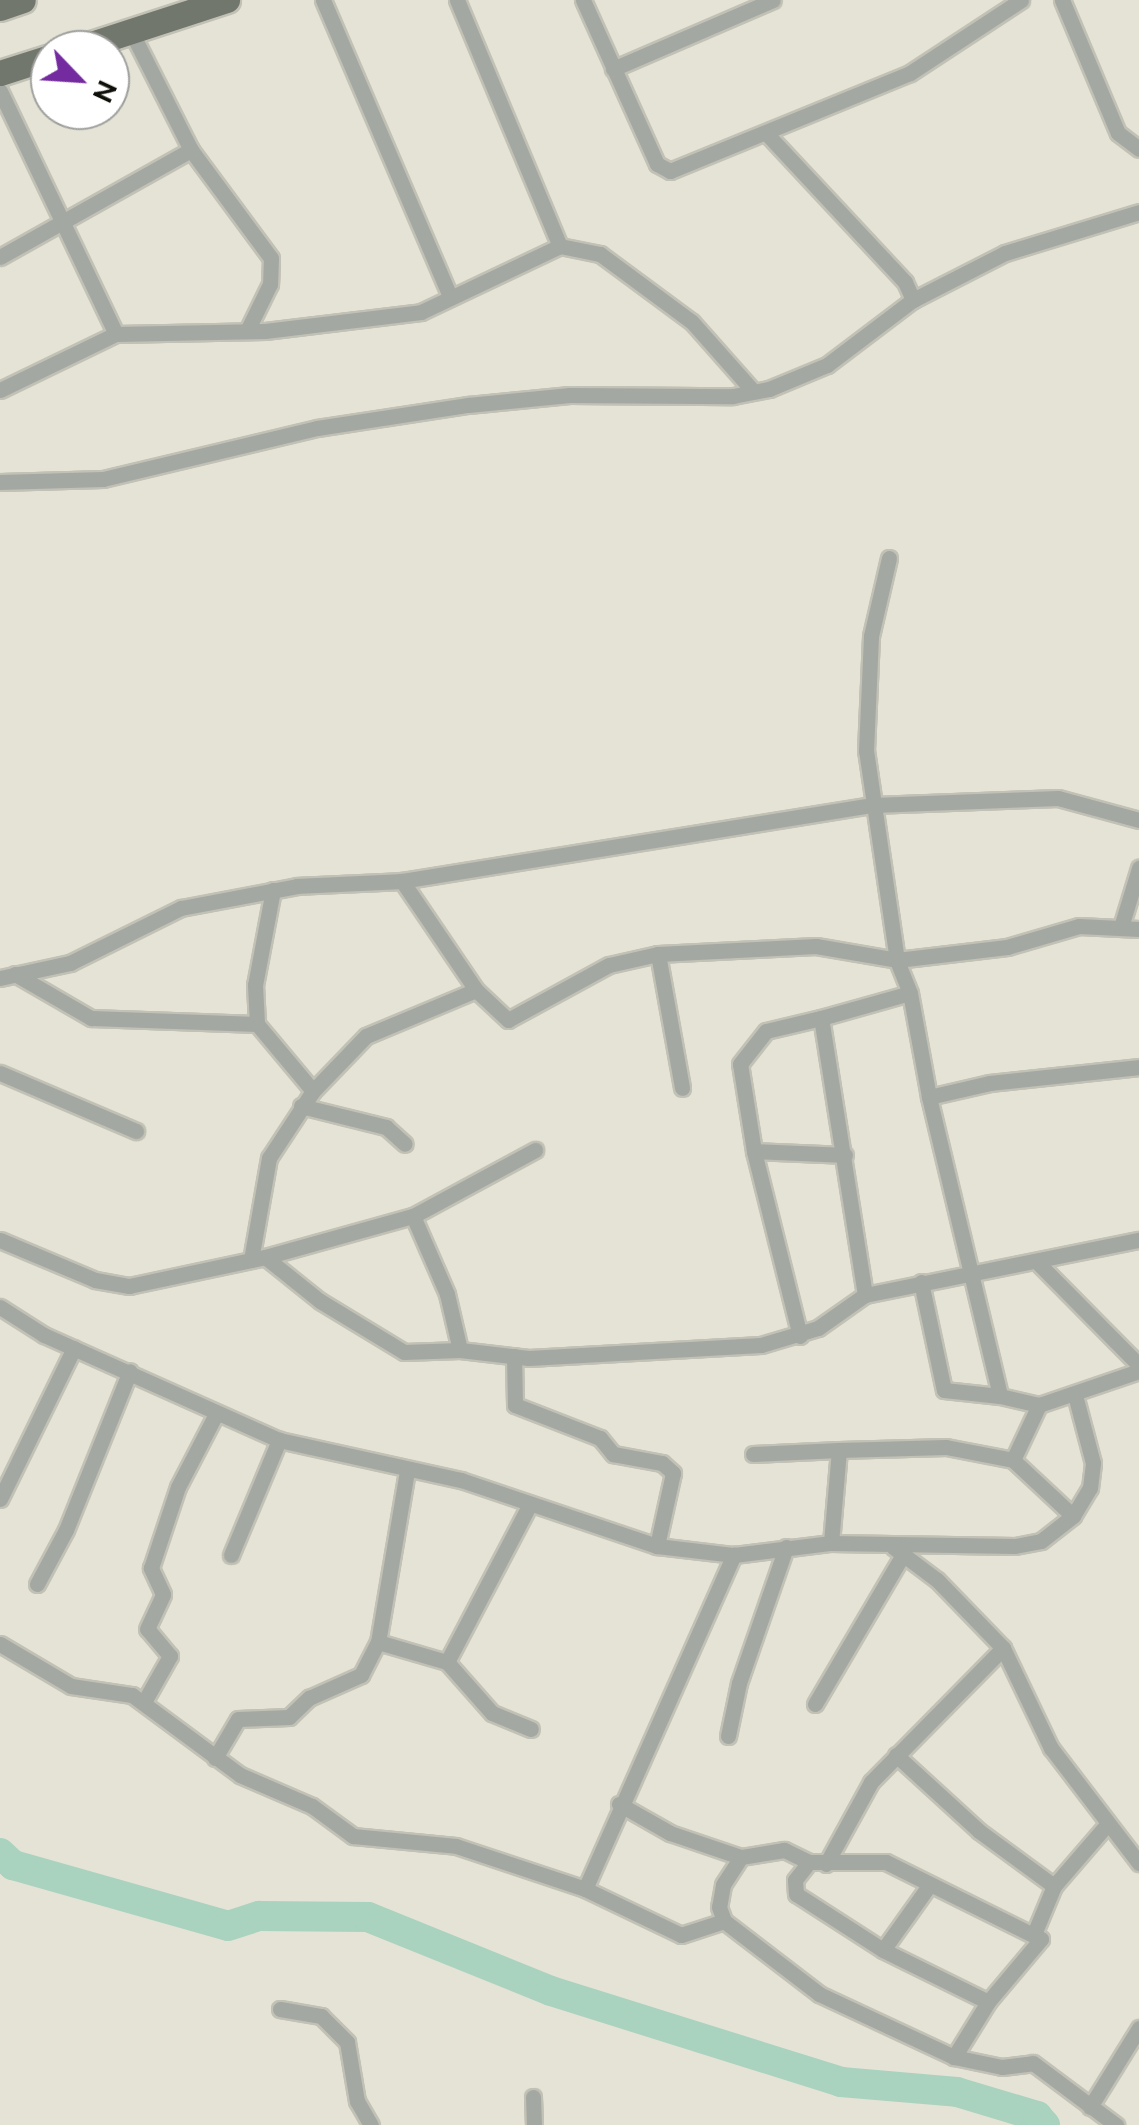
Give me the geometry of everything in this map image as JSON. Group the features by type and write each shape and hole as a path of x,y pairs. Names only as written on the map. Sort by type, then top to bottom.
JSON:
{"main road":[{"path":"131,31 227,0"},
{"path":"0,73 30,64"}],"street":[{"path":"323,0 450,294"},
{"path":"457,0 560,246"},
{"path":"583,0 612,69 664,169 679,169 910,73 1021,0"},
{"path":"612,69 774,0"},
{"path":"1062,0 1118,133 1139,149"},
{"path":"131,31 191,150 272,258 270,284 247,331"},
{"path":"0,90 116,334"},
{"path":"766,132 906,282 913,300"},
{"path":"0,257 64,226 191,150"},
{"path":"0,482 103,478 317,428 468,405 570,395 733,396 827,365 913,300 1005,252 1139,212"},
{"path":"0,390 116,334 247,331 386,321 421,312 450,294 560,246 600,254 692,322 753,390"},
{"path":"889,558 871,636 866,751 873,805 897,960 910,994 929,1097 1000,1396"},
{"path":"8,976 70,962 181,908 273,890 402,880 873,805 1058,798 1139,820"},
{"path":"1121,927 1139,868"},
{"path":"402,880 476,990 508,1020 608,964 658,954 816,946 897,960 1007,947 1079,926 1139,929"},
{"path":"273,890 255,985 257,1024 313,1090"},
{"path":"658,954 682,1088"},
{"path":"8,976 91,1018 257,1024"},
{"path":"258,1258 269,1158 313,1090 366,1036 476,990"},
{"path":"800,1336 754,1152 744,1052 766,1031 910,994"},
{"path":"821,1018 866,1295"},
{"path":"929,1097 990,1082 1139,1067"},
{"path":"0,1073 136,1131"},
{"path":"301,1106 386,1127 405,1144"},
{"path":"0,1240 95,1280 128,1286 258,1258 412,1216 534,1150"},
{"path":"754,1152 846,1156"},
{"path":"412,1216 448,1294 460,1350"},
{"path":"258,1258 404,1352 460,1350 514,1356 710,1350 800,1336 866,1295 972,1271 1039,1264 1139,1240"},
{"path":"921,1282 944,1390 1039,1404 1076,1395 1139,1368 1039,1264"},
{"path":"0,1307 74,1348 279,1440 530,1504 657,1546 734,1555 831,1543 1015,1546 1042,1541 1073,1516 1090,1488 1093,1464 1076,1395"},
{"path":"0,1499 74,1348"},
{"path":"514,1356 515,1405 600,1438 614,1454 662,1463 673,1473 657,1546"},
{"path":"36,1584 66,1530 130,1371"},
{"path":"1012,1460 1039,1404"},
{"path":"144,1702 170,1656 147,1628 162,1594 151,1568 178,1487 216,1414"},
{"path":"231,1555 279,1440"},
{"path":"753,1454 946,1447 1012,1460 1073,1516"},
{"path":"831,1543 839,1450"},
{"path":"215,1758 238,1719 289,1717 309,1698 361,1675 378,1642 407,1471"},
{"path":"447,1662 530,1504"},
{"path":"888,1545 904,1553 1003,1648 1050,1748 1105,1827 1139,1863"},
{"path":"728,1736 786,1547"},
{"path":"815,1704 904,1553"},
{"path":"585,1888 619,1804 734,1555"},
{"path":"378,1642 447,1662 492,1713 531,1729"},
{"path":"0,1644 71,1686 114,1689 144,1702 263,1790 312,1806 353,1836 469,1849 585,1888 681,1935 724,1920"},
{"path":"826,1864 871,1782 1003,1648"},
{"path":"896,1755 979,1831 1054,1886"},
{"path":"619,1804 670,1834 742,1857 784,1850 809,1862 886,1862 928,1886 1034,1934 1040,1948 988,2002 954,2056"},
{"path":"1034,1934 1054,1886 1105,1827"},
{"path":"742,1857 723,1884 718,1907 724,1920 820,1994 954,2056 1002,2068 1032,2063 1116,2125"},
{"path":"809,1862 795,1880 796,1894 883,1950 988,2002"},
{"path":"883,1950 928,1886"},
{"path":"280,2009 321,2016 347,2042 358,2100 370,2125"},
{"path":"1090,2107 1139,2028"},
{"path":"533,2097 534,2125"}],"waterway":[{"path":"0,1853 13,1865 228,1926 259,1916 368,1917 551,1991 841,2082 957,2092 1037,2116 1045,2125"}]}
